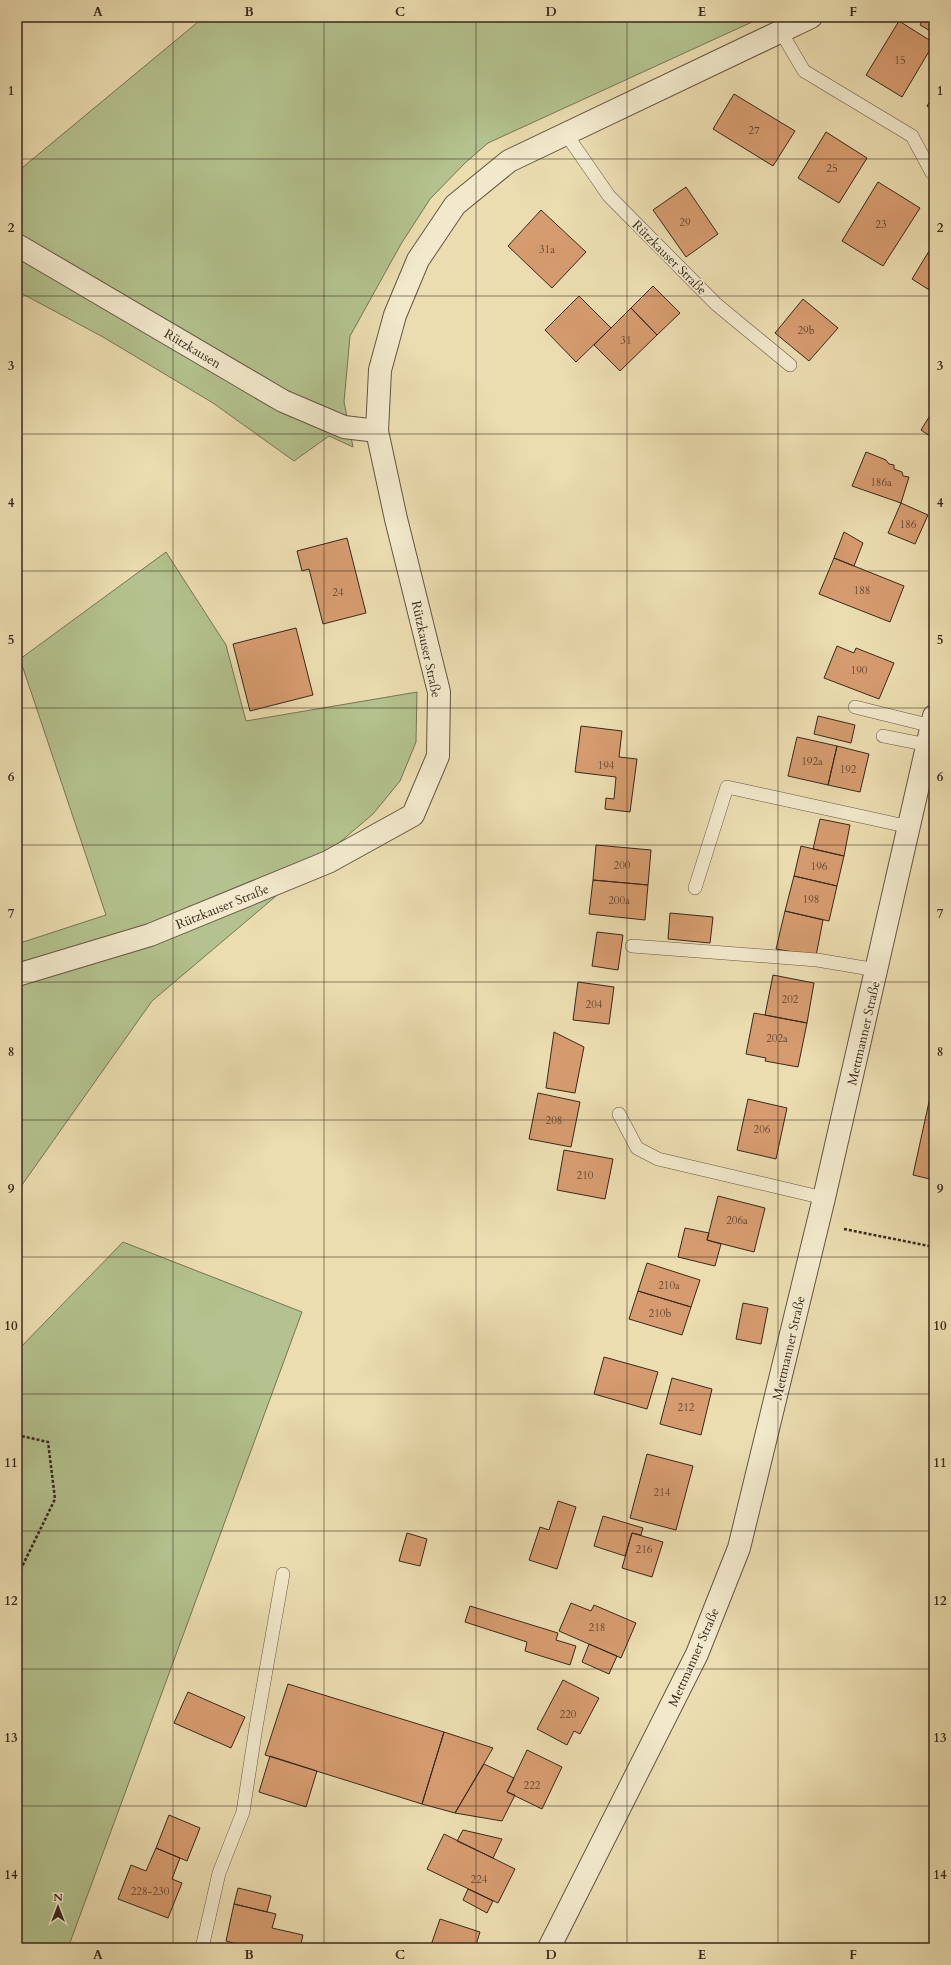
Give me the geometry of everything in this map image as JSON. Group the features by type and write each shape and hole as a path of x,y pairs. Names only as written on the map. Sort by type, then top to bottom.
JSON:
{"street":[{"name":"Rützkauser Straße","path":"17,975 150,935 328,862 413,815 438,756 439,692 396,519 377,432 380,370 395,315 418,260 455,205 509,161 811,17"},
{"name":"Rützkausen","path":"17,245 283,402 344,427 377,432"},
{"name":"Mettmanner Straße","path":"549,1948 697,1654 739,1548 824,1198 910,827 931,729"}],"lane":[{"path":"781,32 804,71 912,136 932,173"},
{"name":"Rützkauser Straße","path":"566,134 609,196 716,304 790,365"},
{"path":"855,707 931,729"},
{"path":"883,736 931,729"},
{"path":"695,888 727,787 910,827"},
{"path":"632,946 817,960 877,970"},
{"path":"620,1114 637,1148 658,1159 824,1198"},
{"path":"202,1948 219,1873 243,1812 256,1727 283,1574"}],"path":[{"path":"817,1223 934,1247"},
{"path":"17,1435 48,1442 55,1499 17,1577"},
{"path":"17,1938 19,1948"}],"green space":[{"path":"204,17 763,17 488,143 465,163 430,199 401,244 350,336 344,402 353,447 329,436 294,461 213,403 103,337 17,291 17,172"},
{"path":"166,552 226,645 246,721 417,692 416,742 400,781 373,814 152,1001 17,1192 17,944 106,915 20,659"},
{"path":"123,1242 302,1312 68,1948 17,1948 17,1351"}],"building":[{"path":"924,17 934,17 934,33 920,25"},
{"path":"899,21 934,43 902,97 866,75"},
{"path":"734,94 795,131 773,166 713,129"},
{"path":"934,95 934,110 927,106"},
{"path":"826,132 867,158 839,203 798,178"},
{"path":"878,182 920,208 883,266 842,241"},
{"path":"686,187 718,234 686,257 653,210"},
{"path":"541,210 586,252 552,288 508,246"},
{"path":"934,243 934,293 912,279"},
{"path":"653,286 680,313 657,335 631,308"},
{"path":"579,296 611,328 576,362 545,330"},
{"path":"803,299 838,328 809,361 775,333"},
{"path":"631,308 657,335 620,371 594,345"},
{"path":"934,409 934,439 921,430"},
{"path":"866,452 886,460 889,464 894,465 894,469 902,472 903,476 909,477 901,503 852,486"},
{"path":"901,503 928,515 915,544 888,533"},
{"path":"844,532 863,543 854,566 834,558"},
{"path":"347,538 366,613 323,624 309,569 302,571 297,551"},
{"path":"834,558 904,586 890,622 819,594"},
{"path":"296,628 313,695 250,711 233,644"},
{"path":"837,646 854,653 856,648 894,663 879,699 824,678"},
{"path":"818,716 855,725 851,743 814,734"},
{"path":"581,726 622,731 619,757 637,759 630,812 605,809 606,798 614,799 616,777 575,772"},
{"path":"797,737 837,746 828,785 788,776"},
{"path":"837,746 869,754 860,792 828,785"},
{"path":"820,819 850,825 844,856 813,849"},
{"path":"596,845 651,850 648,885 593,880"},
{"path":"801,846 844,856 837,886 794,876"},
{"path":"794,876 837,886 829,921 785,911"},
{"path":"593,880 648,885 645,920 589,914"},
{"path":"785,911 823,920 816,956 776,949"},
{"path":"670,913 713,917 710,943 668,939"},
{"path":"597,932 623,935 618,970 592,966"},
{"path":"773,975 814,983 807,1023 765,1015"},
{"path":"578,982 614,987 609,1024 573,1020"},
{"path":"754,1013 807,1023 798,1067 765,1061 766,1058 746,1054"},
{"path":"554,1032 584,1047 575,1093 546,1088"},
{"path":"934,1079 934,1180 913,1175"},
{"path":"538,1093 580,1102 571,1147 529,1139"},
{"path":"748,1099 787,1108 776,1159 737,1150"},
{"path":"564,1150 613,1159 605,1199 557,1190"},
{"path":"718,1196 765,1208 754,1252 707,1240"},
{"path":"685,1228 709,1233 707,1240 721,1244 715,1266 678,1257"},
{"path":"647,1263 700,1280 691,1307 638,1291"},
{"path":"638,1291 691,1307 682,1335 629,1319"},
{"path":"743,1303 768,1308 761,1344 736,1339"},
{"path":"604,1357 658,1372 647,1409 594,1394"},
{"path":"672,1378 712,1389 701,1435 660,1424"},
{"path":"647,1454 693,1466 676,1530 630,1518"},
{"path":"558,1501 576,1507 557,1569 529,1560 540,1527 549,1530"},
{"path":"603,1516 643,1528 641,1535 632,1533 625,1556 594,1546"},
{"path":"407,1533 427,1539 420,1566 399,1561"},
{"path":"632,1533 663,1542 652,1577 622,1568"},
{"path":"571,1603 591,1611 594,1605 636,1623 621,1658 559,1631"},
{"path":"470,1606 558,1633 556,1640 576,1646 570,1665 525,1651 527,1642 465,1622"},
{"path":"589,1644 617,1656 609,1674 582,1662"},
{"path":"563,1680 599,1698 580,1734 574,1731 567,1745 537,1729"},
{"path":"288,1684 444,1732 422,1804 265,1755"},
{"path":"188,1692 245,1717 231,1748 174,1723"},
{"path":"444,1732 493,1748 455,1813 422,1804"},
{"path":"527,1750 562,1767 542,1809 507,1792"},
{"path":"270,1756 317,1771 306,1807 259,1792"},
{"path":"484,1764 514,1778 507,1792 515,1795 502,1821 455,1813"},
{"path":"169,1815 200,1828 187,1861 156,1848"},
{"path":"463,1830 502,1839 493,1858 457,1841"},
{"path":"444,1834 515,1869 498,1903 427,1869"},
{"path":"156,1848 180,1858 172,1879 182,1883 168,1918 118,1899 131,1865 146,1871"},
{"path":"238,1888 271,1896 267,1912 234,1904"},
{"path":"468,1889 493,1901 487,1913 463,1900"},
{"path":"234,1904 276,1914 272,1928 303,1935 300,1948 241,1948 242,1945 226,1941"},
{"path":"440,1919 480,1932 475,1948 430,1948"}]}
